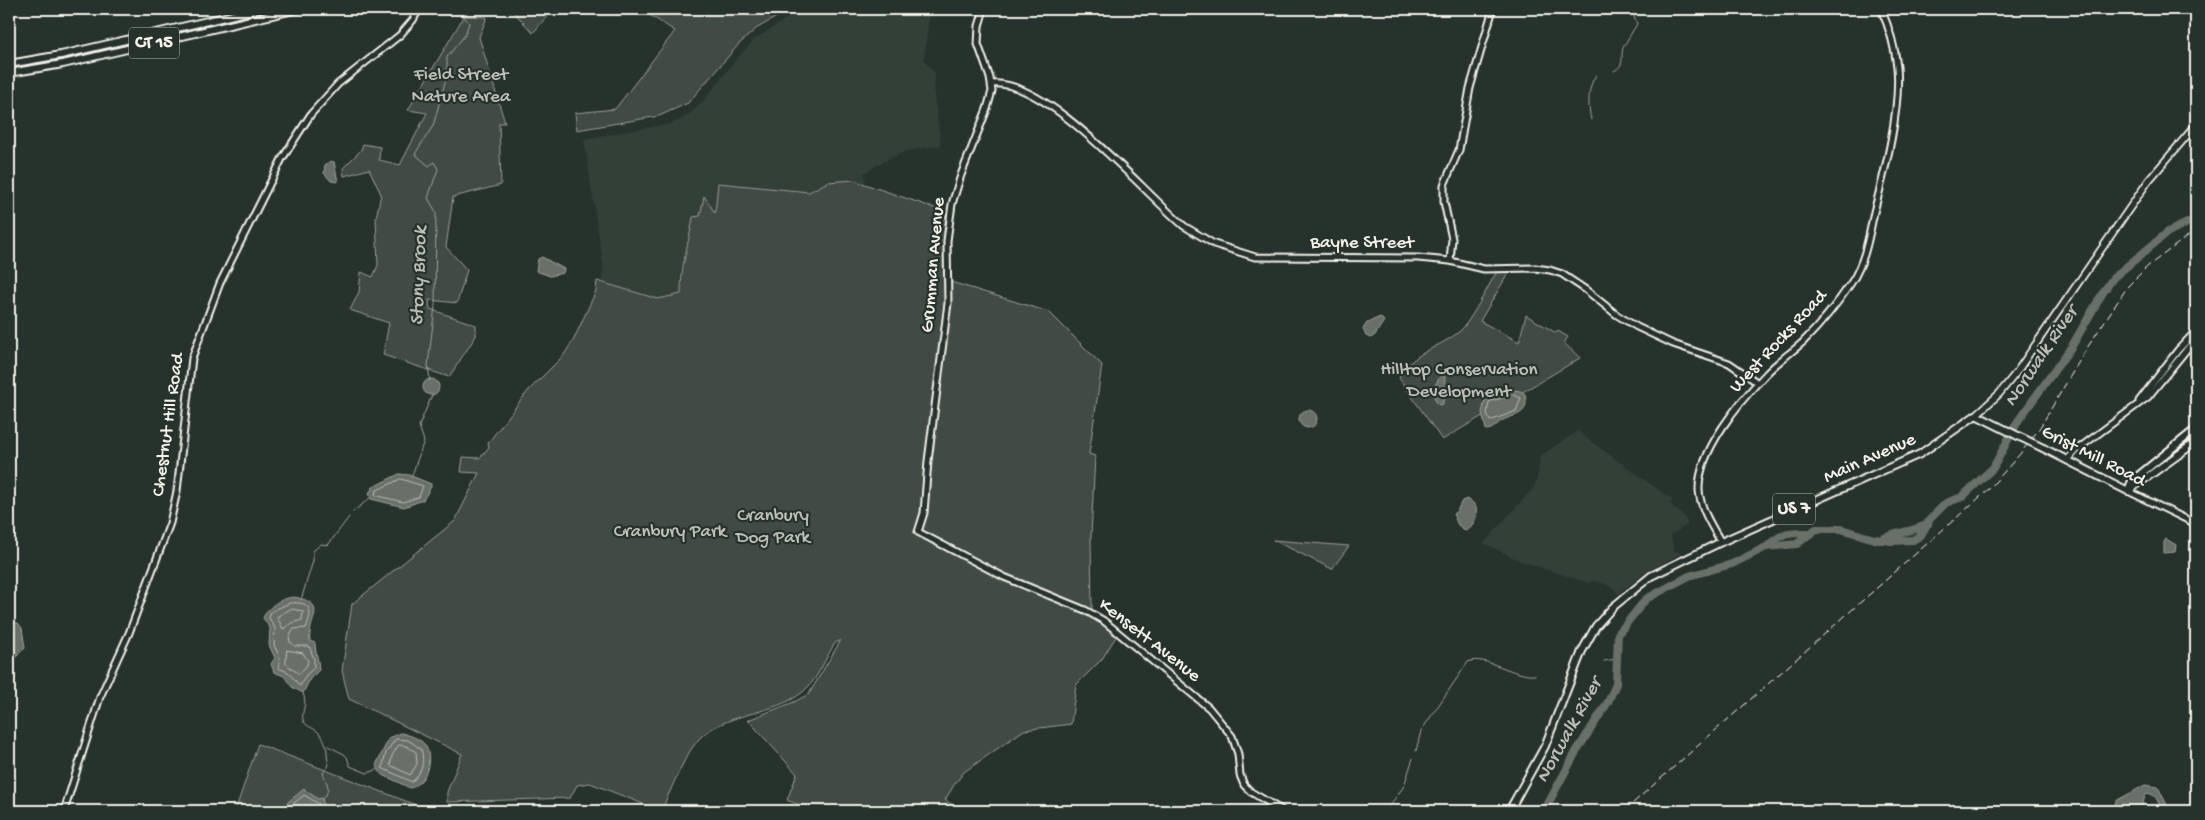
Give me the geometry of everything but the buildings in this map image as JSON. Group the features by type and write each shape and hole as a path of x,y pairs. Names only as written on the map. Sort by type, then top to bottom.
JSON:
{"highway":[{"name":"CT 15","path":"9,64 61,55 259,9"},
{"name":"CT 15","path":"9,73 63,64 298,9"},
{"name":"Grist Mill Road","path":"1976,415 2128,491"},
{"name":"Main Avenue","path":"1509,811 1532,772 1557,718 1582,651 1596,626 1613,607 1651,576 1721,542 1920,454 1937,445 1976,415"},
{"path":"2128,491 2131,483 2138,476 2196,429"},
{"path":"2128,491 2196,442"}],"main road":[{"name":"Main Avenue","path":"1976,415 1999,394 2016,374 2149,180 2196,125"}],"street":[{"name":"Chestnut Hill Road","path":"64,811 100,697 129,633 170,523 177,490 192,358 198,337 220,283 282,159 306,120 338,84 400,35 413,20 419,9"},
{"path":"984,9 979,26 978,44 992,84"},
{"path":"1450,262 1452,239 1444,202 1444,185 1459,150 1470,88 1493,9"},
{"name":"West Rocks Road","path":"1721,542 1707,517 1700,499 1701,471 1722,428 1758,384 1816,327 1851,284 1864,254 1885,170 1896,93 1897,68 1893,43 1881,9"},
{"name":"Bayne Street","path":"992,84 1021,88 1073,121 1184,226 1200,237 1228,250 1260,258 1418,258 1484,269 1535,268 1556,272 1591,293 1617,315 1636,327 1674,344 1733,364 1758,384"},
{"name":"Grumman Avenue","path":"918,532 924,514 928,461 948,303 947,250 950,216 956,189 989,104 992,84"},
{"path":"2134,408 2175,354 2196,331"},
{"path":"2068,460 2076,451 2148,397 2196,338"},
{"name":"Grist Mill Road","path":"2128,491 2196,524"},
{"name":"Kensett Avenue","path":"918,532 1004,577 1085,610 1117,632 1209,708 1220,720 1234,741 1244,785 1251,792 1284,811"}],"shaded area":[{"path":"808,9 918,9 930,11 924,60 935,74 934,96 941,145 907,151 884,161 864,173 866,184 853,180 829,182 809,192 718,183 714,214 692,217 689,244 680,275 681,294 658,299 602,282 603,264 584,139 669,124 680,120 705,99 754,40 784,20"},
{"path":"1579,430 1582,435 1673,500 1670,504 1685,517 1688,525 1670,535 1675,552 1677,551 1681,554 1646,572 1618,594 1614,589 1603,583 1594,581 1589,583 1520,561 1484,543 1534,487 1540,456"}],"green space":[{"path":"511,9 553,9 533,33"},
{"path":"640,9 790,9 756,29 739,44 688,103 659,116 577,130 575,113 615,109 675,31"},
{"name":"Field Street Nature Area","path":"464,16 487,17 479,37 505,123 499,123 501,185 453,197 446,247 467,270 457,303 429,300 430,309 476,325 476,336 449,377 383,355 389,323 350,310 359,292 361,272 373,277 378,265 376,218 381,194 369,169 344,176 343,168 361,150 363,144 380,147 379,160 400,165 427,113 408,110"},
{"name":"Cranbury Park","path":"853,180 946,212 944,233 946,297 927,458 929,477 951,282 1049,312 1102,365 1089,454 1095,456 1091,536 1092,610 1025,584 1001,578 1087,613 1117,635 1102,659 1076,685 1071,724 1024,730 964,772 945,800 962,811 814,811 787,800 797,774 748,720 809,694 841,640 835,643 811,683 797,696 784,703 728,721 714,727 703,735 696,742 685,760 661,811 590,783 577,785 570,798 447,802 447,792 462,754 349,699 342,671 352,604 455,521 479,473 461,472 463,457 480,458 489,447 488,443 528,391 563,356 573,341 596,291 597,281 658,299 681,294 683,265 693,217 700,216 704,196 715,213 718,183 809,192 828,182"},
{"name":"Hilltop Conservation Development","path":"1497,271 1509,272 1480,321 1519,342 1526,315 1556,333 1558,331 1568,337 1564,343 1580,358 1442,440 1399,378 1404,369 1418,356 1460,331 1474,312"},
{"path":"1273,540 1349,546 1332,569"},
{"path":"258,744 416,805 366,811 235,811"}],"water":[{"path":"330,161 334,162 338,182 331,181 324,173 325,165"},
{"path":"542,257 564,269 563,273 550,276 536,271 538,259"},
{"path":"1380,317 1384,321 1375,335 1371,338 1366,336 1363,329 1367,323"},
{"path":"1443,375 1445,377 1443,404 1439,405 1436,402 1434,390 1437,381"},
{"path":"428,379 434,379 439,384 437,393 428,395 423,390 423,384"},
{"path":"1513,390 1525,394 1524,410 1486,430 1482,413 1485,399 1492,395"},
{"path":"1304,410 1312,410 1317,415 1315,426 1304,428 1299,423 1299,415"},
{"path":"399,474 409,475 431,484 423,500 404,507 371,499 369,493 373,487"},
{"path":"1467,499 1475,506 1477,515 1473,524 1466,531 1458,525 1453,514 1457,511 1462,501"},
{"path":"2166,539 2176,545 2175,552 2164,553 2164,542"},
{"path":"294,597 305,600 315,608 310,641 315,643 319,670 310,679 303,693 292,687 284,676 274,672 271,664 275,658 269,645 270,628 263,618 276,603"},
{"path":"9,623 18,623 22,628 25,648 16,657 9,654"},
{"path":"401,733 420,740 425,745 429,757 424,776 416,786 410,788 381,774 376,765 389,738"},
{"path":"2145,785 2158,787 2170,811 2163,811 2155,796 2148,793 2145,796 2141,811 2117,811 2119,808 2115,804 2116,801"},
{"path":"304,789 318,799 322,798 325,811 277,811"}],"waterway":[{"name":"Stony Brook","path":"430,381 428,365 435,306 436,212 428,198 438,169 434,162 429,166 415,154 433,126 447,75 447,57 465,35 469,23 458,9"},
{"path":"1614,71 1622,63 1624,46 1637,24 1634,17 1638,9"},
{"path":"1591,120 1589,97 1591,85 1596,75"},
{"name":"Norwalk River","path":"1544,811 1576,752 1608,702 1616,684 1618,634 1646,599 1689,576 1732,564 1766,547 1797,544 1816,529 1841,529 1874,539 1892,541 1913,540 1921,535 1930,519 1946,503 1962,497 1993,468 2018,421 2072,346 2113,278 2168,232 2196,219"},
{"name":"Stony Brook","path":"411,478 424,441 419,426 432,395"},
{"name":"Stony Brook","path":"353,512 370,498"},
{"name":"Stony Brook","path":"301,600 313,561 313,551 321,544 328,545 349,517"},
{"name":"Norwalk River","path":"1880,540 1928,524"},
{"name":"Norwalk River","path":"1768,546 1783,535 1812,533"},
{"path":"1604,661 1617,659"},
{"path":"1416,751 1421,731 1468,662 1475,660 1483,661 1519,673 1535,675"},
{"name":"Stony Brook","path":"303,693 305,701 303,720 322,736 326,748 329,765 323,773 328,790 322,799"},
{"path":"328,746 344,754 350,766 367,773 377,770"},
{"path":"1386,811 1404,786 1413,758"}],"railway":[{"path":"1624,811 1989,489 2039,429 2087,348 2128,286 2148,266 2196,230"}],"park label":[{"name":"Cranbury Dog Park","path":"773,527"}]}
